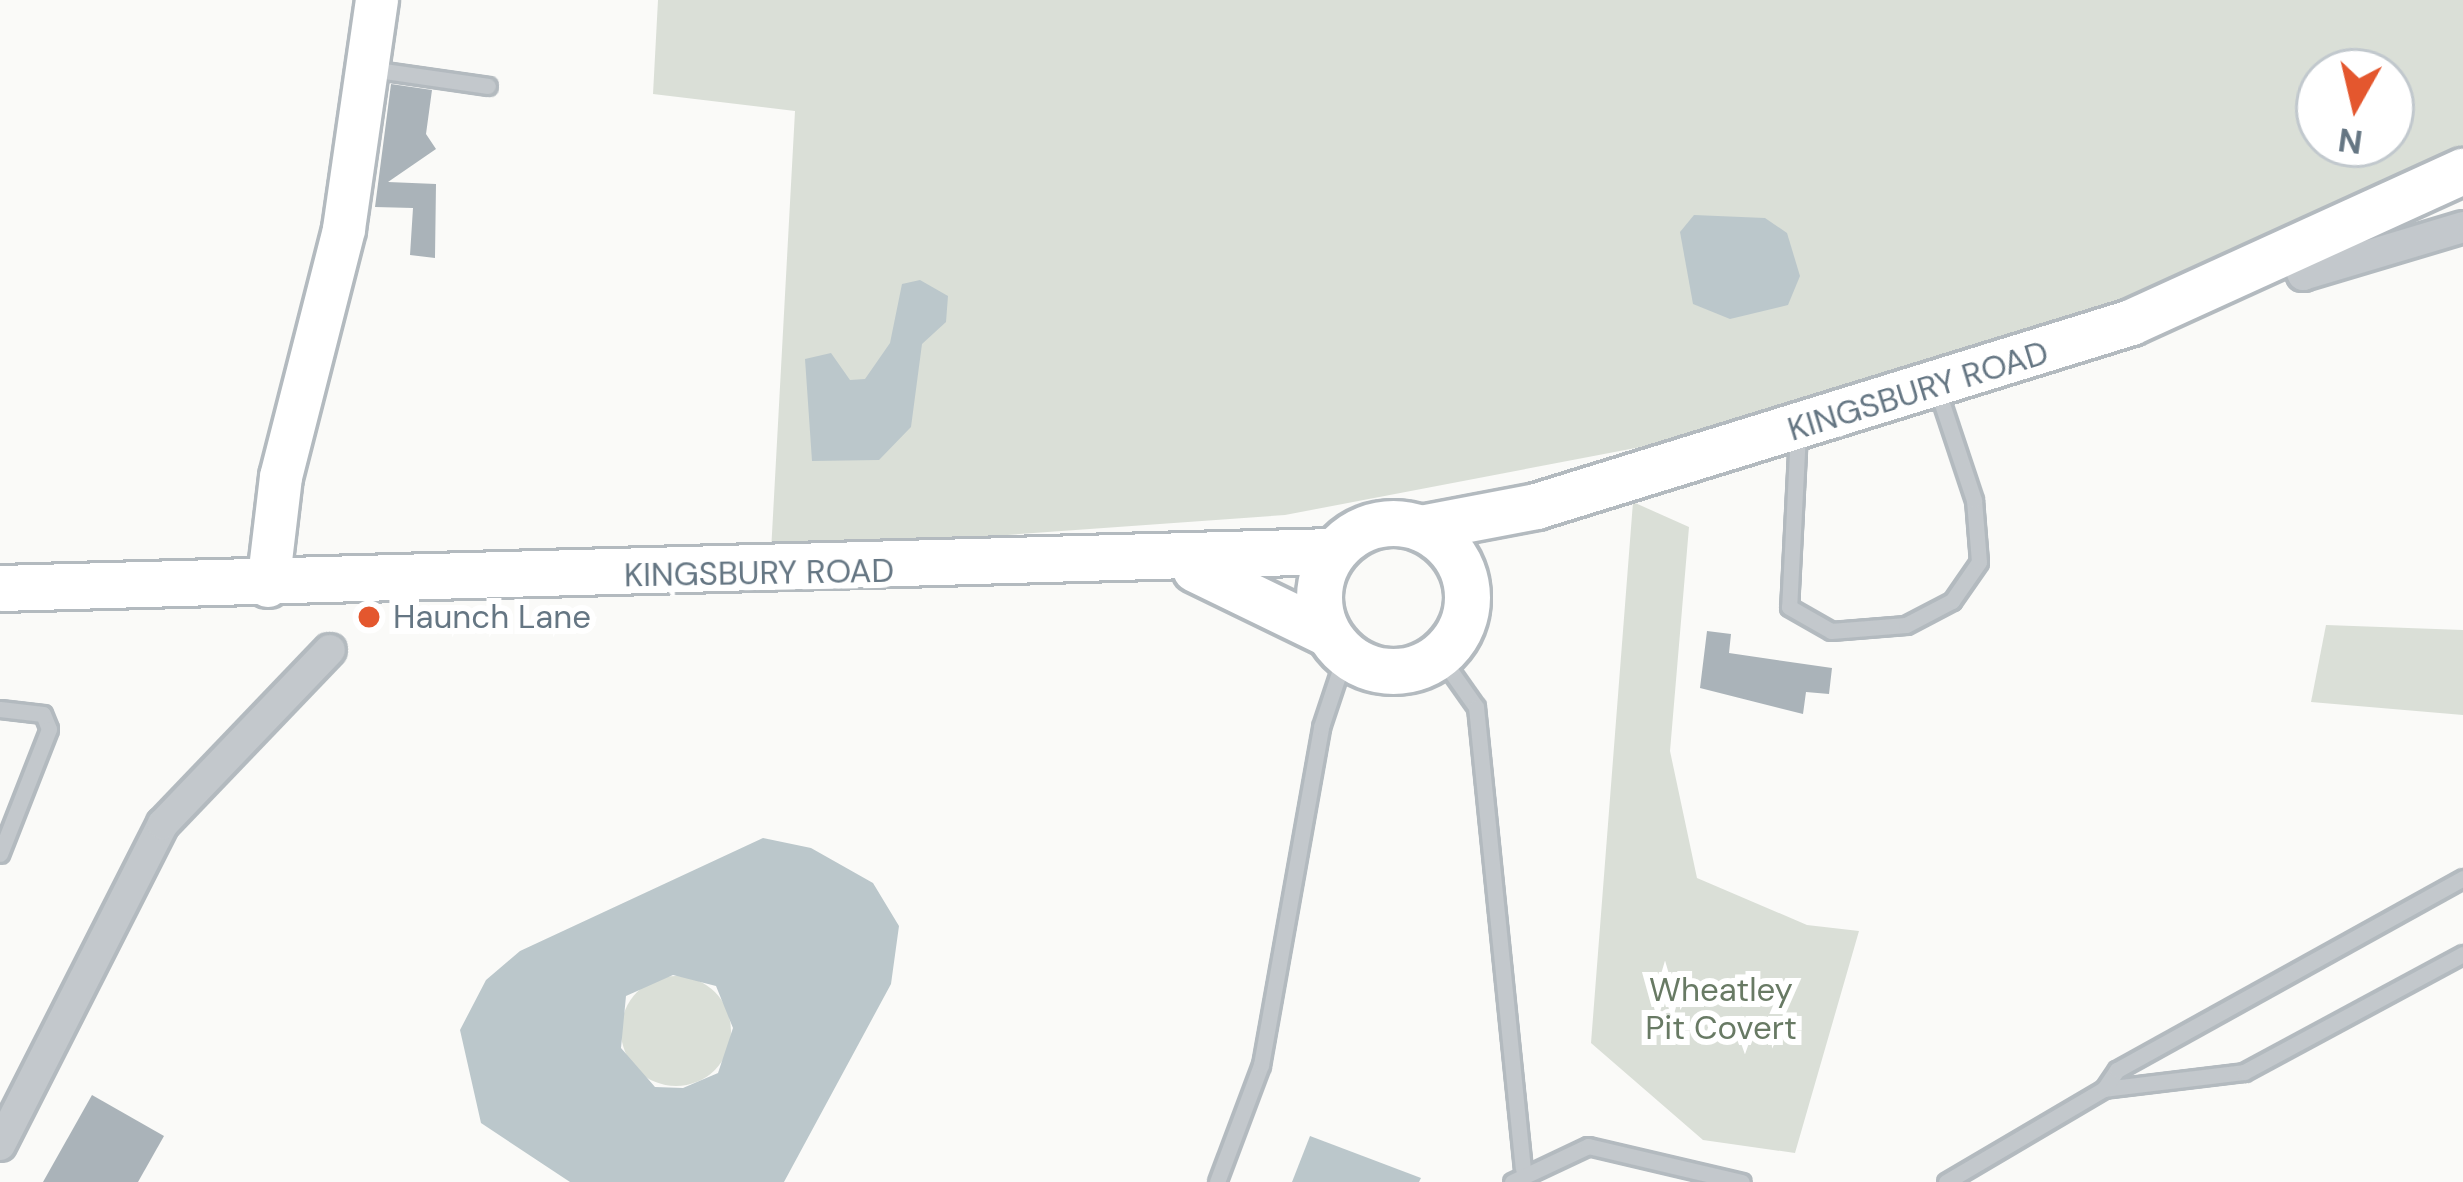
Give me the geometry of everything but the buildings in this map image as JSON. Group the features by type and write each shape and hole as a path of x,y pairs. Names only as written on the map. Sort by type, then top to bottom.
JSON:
{"main road":[{"name":"KINGSBURY ROAD","path":"0,588 268,586 1331,551 1379,523 1421,528 1536,506 1937,389 2132,322 2463,171"},
{"name":"KINGSBURY ROAD","path":"1158,556 1392,672 1439,656 1495,546 1536,506"},
{"path":"1421,528 1454,554 1467,607"},
{"path":"1331,551 1318,606 1336,644"}],"street":[{"path":"268,586 368,69 377,0"},
{"path":"2291,250 2303,275 2463,227"},
{"path":"0,1145 164,824 329,650"}],"lane":[{"path":"368,69 488,86"},
{"path":"1797,429 1789,607 1831,631 1906,625 1952,601 1979,562 1974,500 1937,389"},
{"path":"1217,1182 1261,1065 1336,644"},
{"path":"1439,656 1476,707 1517,1175 1588,1146 1742,1182"},
{"path":"0,709 43,714 49,729 0,854"},
{"path":"2104,1089 2117,1070 2463,878"},
{"path":"1951,1181 2104,1089 2243,1072 2463,954"}],"green space":[{"path":"658,0 2463,0 2463,147 2363,207 2114,309 1772,422 1285,515 771,552 795,111 653,94"},
{"name":"Wheatley Pit Covert","path":"1633,502 1689,527 1670,751 1697,878 1807,925 1859,931 1795,1153 1703,1140 1591,1043"},
{"path":"2326,625 2463,630 2463,715 2311,702"},
{"path":"676,976 697,980 715,992 727,1010 731,1031 727,1052 715,1070 697,1082 676,1086 655,1082 637,1070 625,1052 621,1031 625,1010 637,992 655,980"}],"shaded area":[{"path":"1694,215 1765,218 1787,233 1800,276 1788,305 1730,319 1693,304 1680,232"},
{"path":"920,280 948,296 946,322 922,344 911,427 879,460 812,461 805,359 831,353 850,380 865,379 890,343 902,284"},
{"path":"763,838 811,848 873,883 899,926 891,984 784,1182 570,1182 481,1123 460,1030 486,980 520,951","holes":["673,975 716,986 733,1028 718,1073 683,1088 655,1087 621,1048 626,996"]},
{"path":"1310,1136 1421,1178 1419,1182 1292,1182"}],"place":[{"name":"Haunch Lane","path":"369,617"}]}
